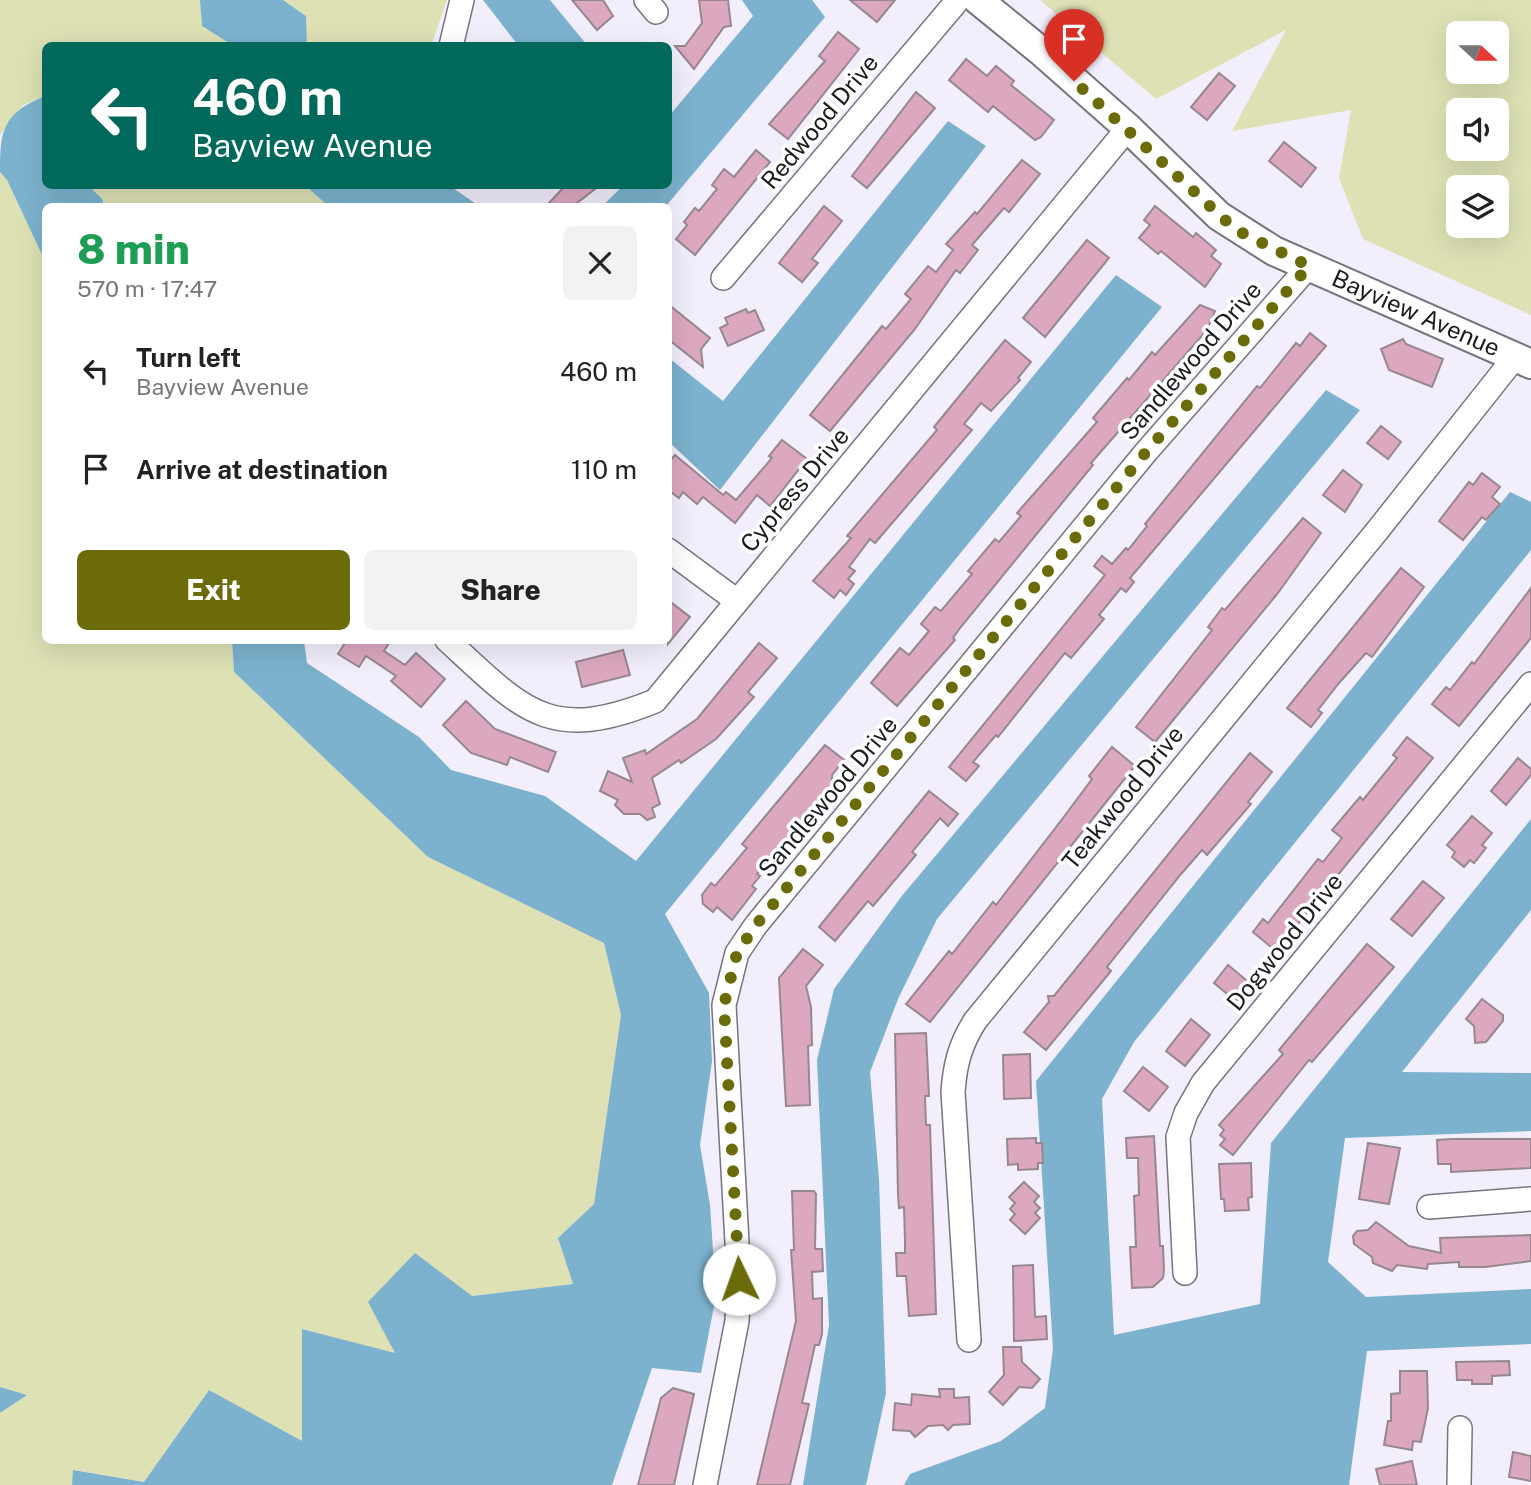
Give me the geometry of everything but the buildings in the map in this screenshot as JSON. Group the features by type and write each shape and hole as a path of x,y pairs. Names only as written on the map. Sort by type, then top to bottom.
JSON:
{"main road":[{"name":"Bayview Avenue","path":"978,0 1128,128 1236,230 1309,266 1523,360"}],"street":[{"path":"452,42 462,0"},
{"name":"Redwood Drive","path":"723,278 957,0"},
{"name":"Cypress Drive","path":"451,644 513,700 552,719 597,719 655,701 1128,128"},
{"name":"Sandlewood Drive","path":"705,1485 737,1321 739,1279 724,1005 737,953 756,925 1146,452 1309,266"},
{"name":"Teakwood Drive","path":"969,1339 953,1092 955,1061 963,1041 984,1010 1377,531 1523,360"},
{"path":"672,553 737,601"},
{"name":"Dogwood Drive","path":"1185,1273 1178,1137 1186,1113 1203,1083 1531,684"},
{"path":"1429,1206 1531,1199"},
{"path":"1460,1427 1460,1485"}],"green space":[{"path":"0,0 200,0 202,26 227,42 42,42 42,97 23,105 0,135"},
{"path":"283,0 447,0 432,42 307,42 306,16"},
{"path":"1040,0 1531,0 1531,315 1363,239 1339,178 1351,110 1232,131 1286,30 1156,99"},
{"path":"0,172 7,180 42,255 42,644 232,644 234,672 428,857 604,943 621,1015 594,1204 558,1238 573,1284 472,1296 396,1354 303,1329 302,1442 209,1390 144,1482 74,1470 72,1485 0,1485 0,1413 27,1395 0,1387"},
{"path":"92,189 309,189 325,203 102,203 103,200"}],"water":[{"path":"200,0 283,0 306,16 307,42 227,42 202,26"},
{"path":"483,0 550,0 585,42 516,42"},
{"path":"742,0 812,0 825,17 669,203 605,203 620,189 672,189 672,112 753,16"},
{"path":"42,97 42,189 92,189 103,200 102,203 42,203 42,255 7,180 0,172 3,134 12,116"},
{"path":"948,121 986,146 720,490 672,445 672,360 723,401"},
{"path":"309,189 454,189 475,203 325,203"},
{"path":"1116,275 1162,307 665,914 709,993 712,1061 700,1145 710,1205 716,1296 701,1373 652,1368 612,1485 72,1485 73,1470 144,1482 209,1390 302,1441 302,1329 395,1353 368,1302 415,1253 472,1296 573,1284 558,1238 594,1204 621,1015 604,943 428,857 234,672 232,644 304,644 307,663 419,737 451,770 545,796 636,861"},
{"path":"1326,390 1360,410 937,919 898,999 870,1072 879,1179 886,1393 866,1485 803,1485 829,1325 817,1060 834,989 901,897"},
{"path":"1510,492 1531,502 1531,550 1134,1042 1102,1099 1114,1335 1260,1304 1271,1143 1531,819 1531,910 1402,1072 1531,1073 1531,1131 1345,1138 1328,1262 1366,1297 1531,1289 1531,1344 1367,1351 1349,1485 904,1485 910,1474 1001,1441 1045,1408 1053,1349 1036,1081"},
{"path":"0,1387 27,1395 0,1413"}],"route":[{"path":"739,1279 724,1005 728,979 737,953 756,925 1146,452 1309,266 1236,230 1074,81"}]}
